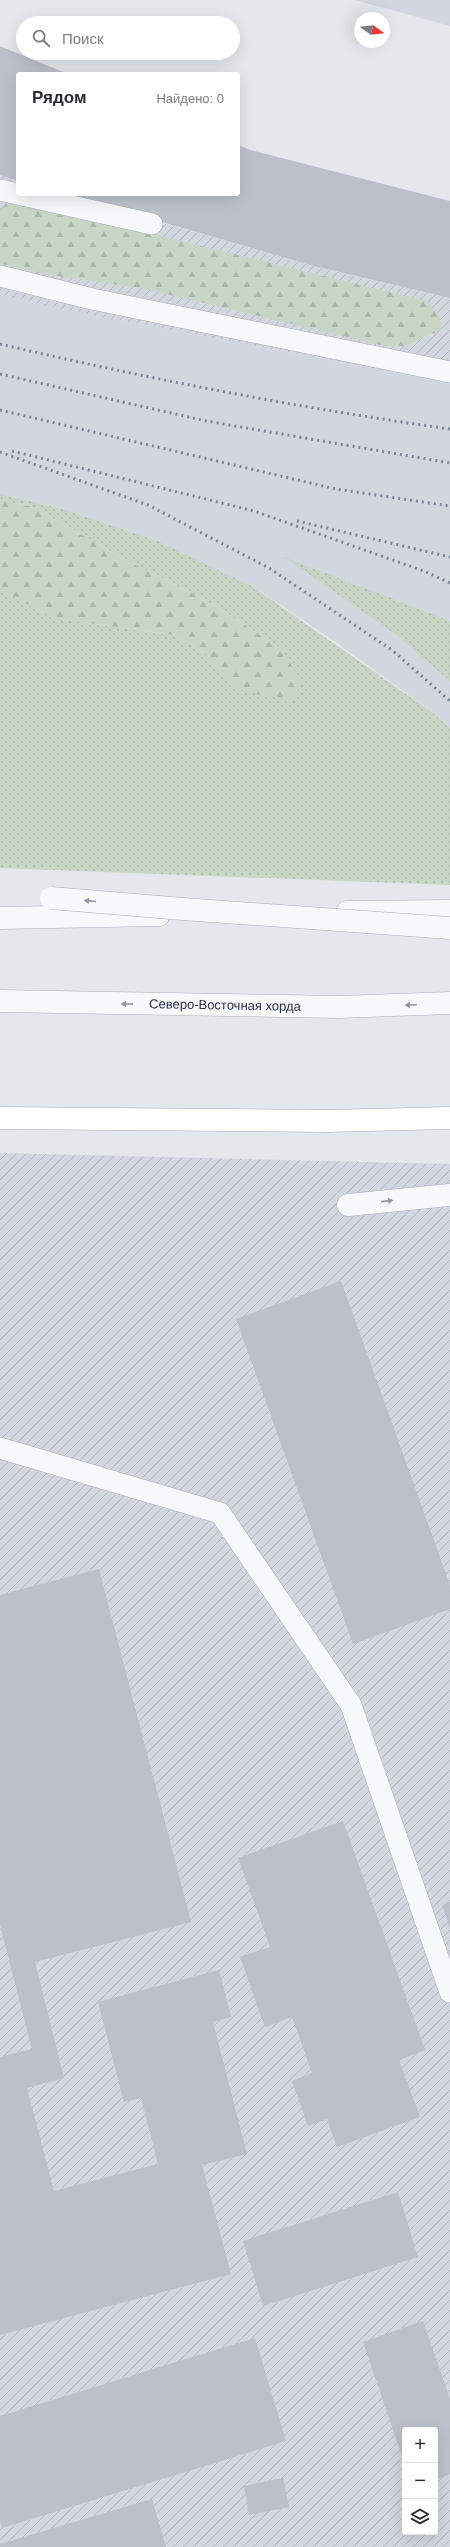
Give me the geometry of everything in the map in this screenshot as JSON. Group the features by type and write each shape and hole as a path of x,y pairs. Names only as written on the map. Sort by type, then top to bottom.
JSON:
{"main road":[{"path":"0,1118 328,1121 450,1118"}],"street":[{"path":"51,898 450,928"},
{"path":"0,918 450,911"},
{"name":"Северо-Восточная хорда","path":"0,1001 339,1007 450,1003"},
{"path":"348,1205 450,1195"}],"lane":[{"path":"0,190 16,194"},
{"path":"27,196 152,224"},
{"path":"0,276 92,299 450,372"},
{"path":"0,1448 220,1513 351,1704 450,1992"}],"shaded area":[{"path":"355,0 450,0 450,26"},
{"path":"0,175 16,180 16,196 71,196 310,265 450,298 450,383 50,307 0,294"},
{"path":"0,294 50,307 450,383 450,728 432,712 334,641 252,586 160,542 59,508 0,494"},
{"path":"0,1153 450,1164 450,2547 0,2547"}],"green space":[{"path":"12,200 426,301 440,316 441,330 405,346 385,346 141,288 37,273 0,263 0,210"},
{"path":"0,494 59,508 160,542 252,586 432,712 450,728 450,885 0,868 0,590 54,618 173,635 208,655 232,686 283,650 209,602 126,560 33,507 0,500"},
{"path":"0,500 33,507 126,560 209,602 283,650 302,685 290,700 250,693 232,686 208,655 173,635 54,618 0,590"},
{"path":"284,557 450,621 450,681 398,636"}],"building":[{"path":"0,46 16,53 16,60 34,60 63,72 16,72 16,180 0,175"},
{"path":"240,146 250,150 450,201 450,298 310,265 73,196 240,196"},
{"path":"341,1281 450,1585 450,1609 353,1644 236,1319"},
{"path":"99,1569 191,1922 35,1962 64,2078 27,2088 54,2191 158,2164 141,2098 124,2102 98,2002 219,1970 231,2017 213,2022 247,2154 202,2165 231,2274 0,2335 0,2057 32,2049 0,1925 0,1595"},
{"path":"343,1821 425,2050 399,2060 420,2117 337,2147 327,2119 308,2126 292,2081 312,2073 292,2017 265,2027 240,1957 270,1947 238,1858"},
{"path":"450,1902 450,1928 442,1905"},
{"path":"398,2192 418,2257 263,2306 243,2241"},
{"path":"423,2321 450,2399 450,2474 438,2479 438,2427 402,2427 402,2456 363,2342"},
{"path":"255,2338 286,2441 2,2528 0,2520 0,2416"},
{"path":"283,2478 289,2507 249,2515 244,2486"},
{"path":"152,2499 166,2547 0,2547 0,2544"}],"railway":[{"path":"0,344 224,392 337,412 450,429"},
{"path":"0,374 206,421 450,463"},
{"path":"0,410 336,489 450,506"},
{"path":"12,451 254,511 424,571 450,583"},
{"path":"0,452 148,505 269,568 392,650 450,701"},
{"path":"297,521 450,557"}]}
